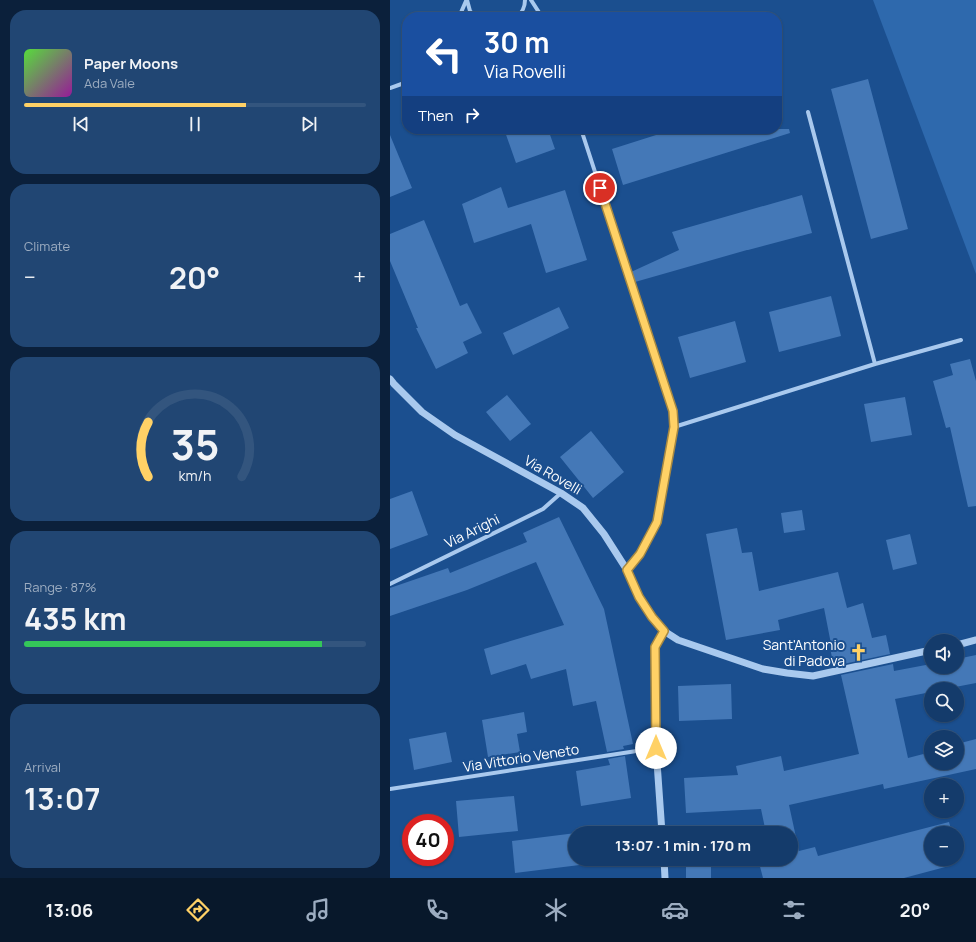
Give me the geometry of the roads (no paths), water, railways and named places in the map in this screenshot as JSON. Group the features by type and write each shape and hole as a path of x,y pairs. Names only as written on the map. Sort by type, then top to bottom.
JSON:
{"street":[{"path":"461,12 466,0"},
{"path":"466,0 471,12"},
{"path":"521,12 525,0"},
{"path":"531,0 539,12"},
{"path":"390,88 402,84"},
{"path":"808,112 875,364"},
{"path":"583,134 673,411 674,427 657,522 640,554 627,570"},
{"path":"674,427 875,364 961,340"},
{"name":"Via Rovelli","path":"390,379 422,412 455,435 561,493 583,508 604,534 627,570 639,597 652,617 664,631 678,640 763,669 814,676 924,652"},
{"name":"Via Arighi","path":"390,584 543,509 561,493"},
{"path":"662,826 656,748 655,647 664,631"},
{"path":"964,643 976,640"},
{"name":"Via Vittorio Veneto","path":"390,789 656,748"},
{"path":"664,866 665,878"}],"place":[{"name":"Sant'Antonio di Padova","path":"858,653"}]}
